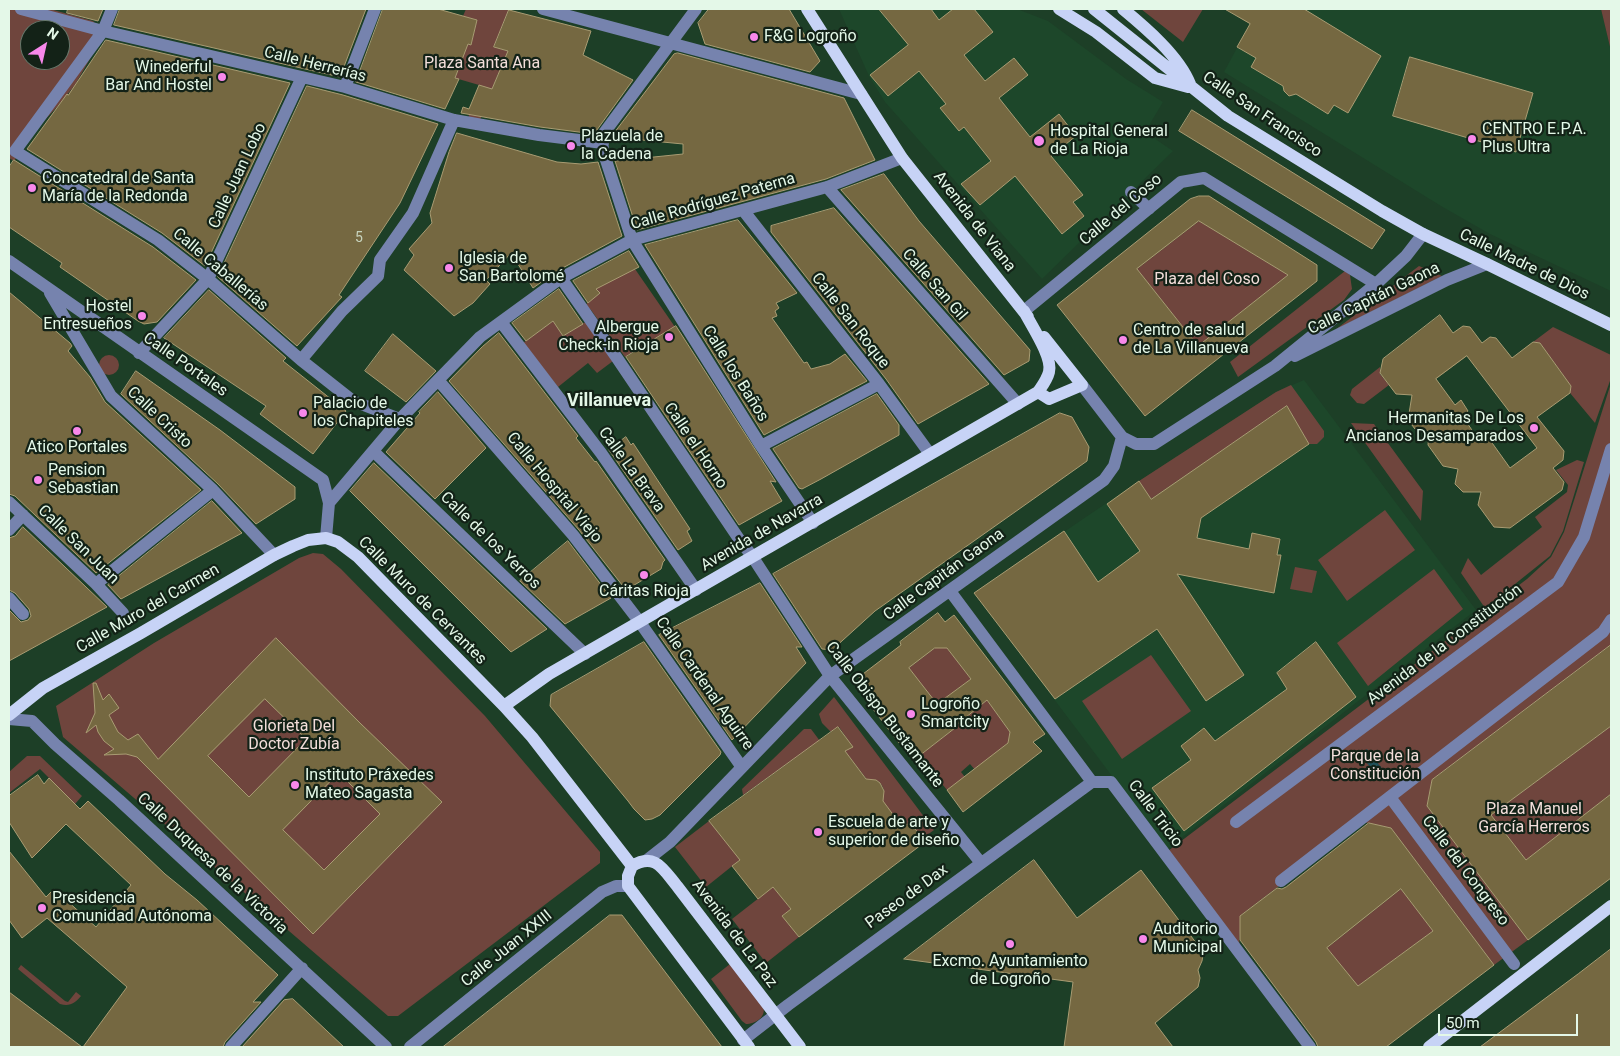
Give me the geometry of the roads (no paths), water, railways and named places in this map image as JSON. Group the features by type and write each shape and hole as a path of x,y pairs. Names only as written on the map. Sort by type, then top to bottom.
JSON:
{"main road":[{"path":"1059,9 1096,32 1155,78 1192,89"},
{"name":"Calle San Francisco","path":"1094,9 1228,116 1382,211 1423,234"},
{"path":"1122,9 1139,22 1179,64 1187,74 1192,89"},
{"name":"Avenida de Viana","path":"811,12 860,94 902,158 1082,385"},
{"name":"Calle Madre de Dios","path":"1423,234 1611,325"},
{"path":"1024,311 1049,359 1050,370 1038,392 1049,399 1082,385"},
{"name":"Avenida de Navarra","path":"504,706 542,678 1038,392"},
{"name":"Calle Muro del Carmen","path":"9,715 43,688 141,634 274,554 308,540 326,538"},
{"name":"Calle Muro de Cervantes","path":"326,538 338,542 358,557 504,706"},
{"path":"504,706 532,738 632,866"},
{"path":"647,860 632,866 628,876 628,886 746,1044"},
{"name":"Avenida de La Paz","path":"647,860 656,862 677,886 800,1047"},
{"path":"1428,1047 1611,906"}],"street":[{"name":"Calle Herrerías","path":"21,9 103,31 345,88 454,120 538,135 603,142"},
{"path":"103,31 112,9"},
{"path":"345,88 375,9"},
{"path":"543,9 860,94"},
{"path":"603,142 601,137 696,9"},
{"name":"Calle Caballerías","path":"103,31 15,151 158,240 208,278 301,360 352,401 400,419"},
{"name":"Calle Juan Lobo","path":"140,354 208,278 302,77"},
{"path":"301,360 342,311 378,276 380,260 413,214 454,120"},
{"name":"Calle los Baños","path":"603,142 604,154 632,240 761,446 813,523"},
{"name":"Calle Rodríguez Paterna","path":"329,503 400,419 480,336 561,278 632,240 826,187 902,158"},
{"name":"Calle del Coso","path":"1024,311 1181,182 1204,178 1376,284"},
{"name":"Calle San Gil","path":"826,187 1018,404"},
{"path":"1131,192 1149,209"},
{"name":"Calle San Roque","path":"743,210 879,384 930,454"},
{"name":"Calle Capitán Gaona","path":"1275,366 1376,284 1406,256 1423,234"},
{"name":"Calle Portales","path":"9,261 323,480 329,503"},
{"name":"Calle Capitán Gaona","path":"647,860 670,842 741,766 830,676 1104,480 1114,466 1122,437 1136,444 1154,444 1275,366 1447,280 1487,264"},
{"name":"Calle el Horno","path":"561,278 739,540 752,556"},
{"name":"Calle Cristo","path":"46,287 111,396 213,490 274,554"},
{"name":"Calle La Brava","path":"501,322 601,454 696,590"},
{"name":"Calle Hospital Viejo","path":"438,380 573,535 639,621"},
{"path":"761,446 879,384"},
{"name":"Avenida de Viana","path":"1082,385 1122,437"},
{"name":"Avenida de la Constitución","path":"1236,822 1558,582 1584,537 1611,449"},
{"name":"Calle de los Yerros","path":"373,450 585,654"},
{"path":"96,584 213,490"},
{"name":"Calle San Juan","path":"9,502 96,584 123,613"},
{"path":"326,538 329,503"},
{"path":"9,530 23,515"},
{"name":"Calle Obispo Bustamante","path":"752,556 830,676 981,863"},
{"path":"950,591 1092,782"},
{"path":"9,598 23,614"},
{"path":"1281,880 1603,632 1611,620"},
{"name":"Calle Cardenal Aguirre","path":"639,621 741,766"},
{"name":"Calle Duquesa de la Victoria","path":"9,719 32,721 386,1047"},
{"name":"Paseo de Dax","path":"746,1044 776,1014 1092,782"},
{"name":"Calle Tricio","path":"1092,782 1112,782 1310,1047"},
{"name":"Calle del Congreso","path":"1390,797 1514,964"},
{"name":"Calle Juan XXIII","path":"410,1047 602,892 616,886 628,886"},
{"path":"231,1047 302,968"}],"water":[{"path":"1367,749 1384,771 1377,776 1360,754"}],"place":[{"name":"F&G Logroño","path":"754,37"},
{"name":"Winederful Bar And Hostel","path":"222,77"},
{"name":"CENTRO E.P.A. Plus Ultra","path":"1472,139"},
{"name":"Hospital General de La Rioja","path":"1039,141"},
{"name":"Plazuela de la Cadena","path":"571,146"},
{"name":"Concatedral de Santa María de la Redonda","path":"32,188"},
{"name":"Iglesia de San Bartolomé","path":"449,268"},
{"name":"Hostel Entresueños","path":"142,316"},
{"name":"Albergue Check-in Rioja","path":"669,337"},
{"name":"Centro de salud de La Villanueva","path":"1123,340"},
{"name":"Palacio de los Chapiteles","path":"303,413"},
{"name":"Hermanitas De Los Ancianos Desamparados","path":"1534,428"},
{"name":"Atico Portales","path":"77,431"},
{"name":"Pension Sebastian","path":"38,480"},
{"name":"Cáritas Rioja","path":"644,575"},
{"name":"Logroño Smartcity","path":"911,714"},
{"name":"Instituto Práxedes Mateo Sagasta","path":"295,785"},
{"name":"Escuela de arte y superior de diseño","path":"818,832"},
{"name":"Presidencia Comunidad Autónoma","path":"42,908"},
{"name":"Auditorio Municipal","path":"1143,939"},
{"name":"Excmo. Ayuntamiento de Logroño","path":"1010,944"}],"district":[{"name":"Villanueva","path":"609,401"}],"park label":[{"name":"Plaza Santa Ana","path":"482,64"},
{"name":"Plaza del Coso","path":"1207,280"},
{"name":"Glorieta Del Doctor Zubía","path":"294,736"},
{"name":"Parque de la Constitución","path":"1375,766"},
{"name":"Plaza Manuel García Herreros","path":"1534,819"}]}
